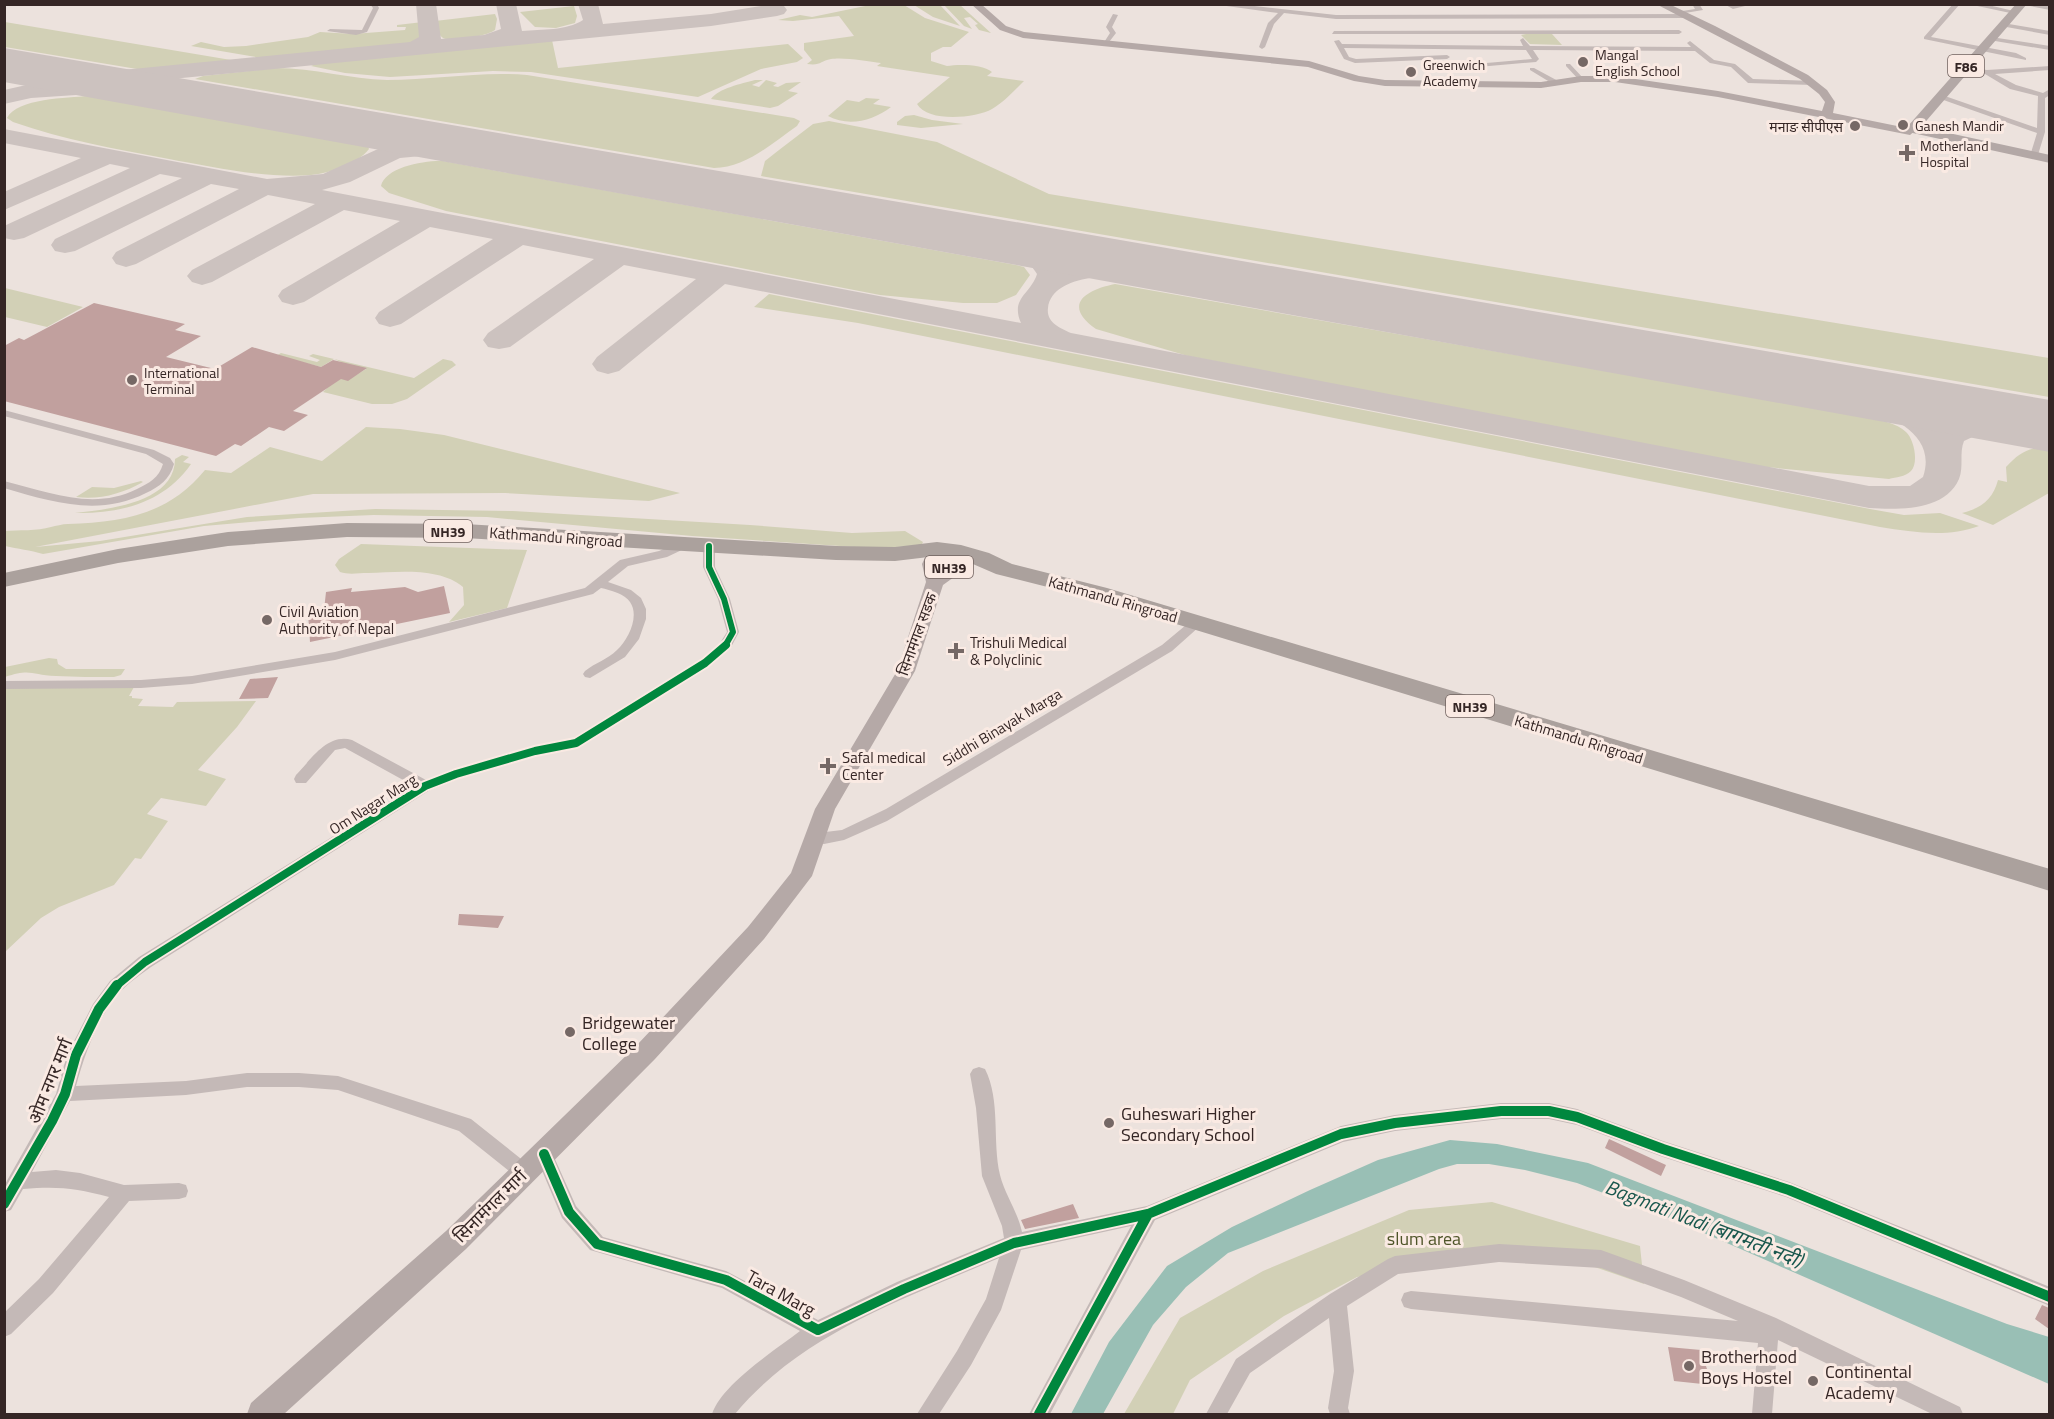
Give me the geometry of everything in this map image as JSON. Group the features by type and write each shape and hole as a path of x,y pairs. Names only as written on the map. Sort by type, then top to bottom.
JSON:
{"highway":[{"name":"Kathmandu Ringroad","path":"4,580 172,548 298,532 396,529 895,554 934,565 958,560 1099,593 2049,880"}],"main road":[{"path":"975,4 1004,28 1014,33 1309,64 1370,82 1541,85 1581,79 1615,79 1676,87 1910,132 1912,129 2049,159"},
{"path":"1660,4 1813,82 1830,102 1827,115"},
{"name":"F86","path":"1912,129 1963,69 2014,16"},
{"name":"सिनामंगल सडक","path":"756,933 801,876 825,809 906,671 934,565"},
{"name":"सिनामंगल मार्ग","path":"262,1414 456,1240 646,1052 756,933"}],"street":[{"path":"330,31 356,33 365,31 376,8 373,4"},
{"path":"1215,4 1281,8 1336,16 1364,14 1423,17 1507,13 1663,16 1700,10 1695,4"},
{"path":"1727,4 1733,7 1750,4"},
{"path":"1957,4 1926,38 2016,55 2025,59"},
{"path":"1971,4 2014,16 2049,33"},
{"path":"2030,4 2049,8"},
{"path":"1262,46 1271,23 1281,8"},
{"path":"1455,67 1536,59 1505,18 1507,13"},
{"path":"1106,44 1113,33 1109,27 1115,15"},
{"path":"1336,16 1334,33 1346,58 1355,61 1447,57"},
{"path":"1663,16 1712,62 1732,65 1751,81 1813,82"},
{"path":"1423,17 1464,85"},
{"path":"1334,33 1679,32"},
{"path":"1991,39 2049,48"},
{"path":"1339,46 1696,49"},
{"path":"1568,65 1581,79"},
{"path":"1963,69 1987,72 2049,68"},
{"path":"1532,69 1556,82"},
{"path":"1987,72 2013,87 2048,93"},
{"path":"2034,156 2044,134 2041,97 2048,93"},
{"path":"1939,97 2044,134"},
{"path":"4,413 146,451 169,464 165,474 154,485 129,498 107,503 76,504 4,484"},
{"path":"4,685 141,684 192,680 335,656 399,641 519,607 589,591 624,563 663,554 684,544"},
{"name":"Om Nagar Marg","path":"87,1031 116,986 145,962 425,786 456,774 524,754 576,743 705,663 725,646 733,632 724,600 708,569 706,557 709,546"},
{"path":"590,674 605,662 615,659 634,638 640,617 640,606 630,595 599,583"},
{"name":"Siddhi Binayak Marga","path":"814,838 827,839 858,829 891,813 1167,648 1196,623"},
{"path":"301,779 331,746 346,743 425,786"},
{"name":"ओम नगर मार्ग","path":"4,1203 19,1181 65,1094 76,1055 87,1031"},
{"path":"927,1414 964,1358 994,1303 1014,1244 1011,1226 991,1176 985,1108 979,1074"},
{"path":"65,1094 167,1089 247,1080 338,1083 465,1125 524,1172"},
{"name":"Tara Marg","path":"543,1154 569,1212 597,1244 726,1280 818,1330 903,1289 1014,1244 1148,1214 1341,1134 1395,1123 1501,1111 1549,1111 1577,1117 1663,1149 1789,1190 2049,1297"},
{"path":"19,1181 56,1178 80,1181 124,1193 179,1191"},
{"path":"4,1327 46,1286 124,1193"},
{"path":"1039,1414 1148,1214"},
{"path":"1216,1414 1243,1366 1337,1301 1395,1265 1510,1254 1601,1259 1684,1289 1769,1325 1953,1414"},
{"path":"1411,1300 1769,1325"},
{"path":"1337,1301 1344,1371 1338,1408 1340,1414"},
{"path":"1762,1414 1769,1325"},
{"path":"722,1414 746,1385 818,1330"}],"green space":[{"path":"870,5 904,5 925,18 969,32 951,47 943,47 931,53 931,61 947,66 977,66 992,72 987,76 1024,81 1001,103 985,112 953,117 931,114 917,104 950,77 877,66 881,63 849,59 831,59 818,64 807,64 812,60 804,50 804,43 854,36 839,16 793,21 778,20 800,15 812,17"},
{"path":"914,5 940,5 960,26 933,17"},
{"path":"944,5 960,5 991,33 979,30 975,25 978,24 970,17 964,18 972,29 964,26"},
{"path":"574,6 577,16 575,23 556,28 535,27 520,12"},
{"path":"495,14 497,19 495,30 469,38 443,38 436,28 435,21"},
{"path":"5,22 231,60 143,70 5,47"},
{"path":"423,22 420,37 407,45 262,58 191,46 201,42 224,47 246,46 308,37 320,32 353,34 405,30 406,27 397,27 397,25"},
{"path":"1552,34 1562,45 1530,44 1521,35"},
{"path":"552,40 558,68 788,44 803,58 797,62 761,69 698,97 531,72 493,71 390,77 345,73 311,66 318,63"},
{"path":"276,68 387,80 492,74 527,75 794,118 800,121 797,126 748,159 726,167 714,168 195,79 203,76"},
{"path":"755,80 763,80 752,85 759,87 766,80 777,83 773,86 778,87 786,83 801,82 788,91 798,93 778,106 770,108 711,99 725,89"},
{"path":"104,96 363,142 369,149 350,164 326,172 294,176 259,174 90,144 51,134 7,118 21,106 32,103"},
{"path":"866,98 880,99 873,104 891,107 876,116 860,121 844,121 828,116 847,100 859,102"},
{"path":"914,115 963,124 921,128 897,125 897,122 905,116"},
{"path":"829,121 937,142 1049,194 2049,358 2049,397 761,176 765,161 813,124"},
{"path":"443,161 1016,265 1024,267 1030,275 1016,295 997,303 963,303 880,295 446,211 389,193 381,186 384,179 398,169 417,163"},
{"path":"1115,284 1871,418 1894,424 1909,435 1913,445 1915,463 1909,473 1889,479 1756,466 1188,356 1096,329 1086,320 1080,313 1081,300 1095,290"},
{"path":"5,288 83,307 47,327 5,317"},
{"path":"769,294 1870,509 1904,515 1940,513 1979,526 1942,533 1880,527 858,323 754,307"},
{"path":"281,353 317,362 320,360 309,356 313,354 414,378 443,359 452,361 456,365 407,399 392,404 372,404 323,392 328,387 321,385 311,392 275,384 285,377 277,375 263,381 289,365 348,380 366,369 360,367 348,374 329,369 341,362 334,359 321,367 282,357 274,362 281,364 256,379 243,376"},
{"path":"366,427 444,435 680,493 649,501 505,493 313,494 35,547 100,541 247,517 375,509 513,511 852,533 905,531 923,542 921,546 870,548 692,536 487,517 374,515 299,518 204,526 43,554 5,546 4,531 34,530 64,524 107,521 143,513 176,497 205,470 231,473 270,447 322,461"},
{"path":"2049,447 2049,493 1993,525 1962,513 1986,502 1998,480 2007,482 2006,467 2015,458 2028,450"},
{"path":"182,455 189,457 183,462 191,464 168,488 154,497 124,508 75,513 106,509 138,501 153,494 164,485 172,474 175,459"},
{"path":"143,482 119,493 93,498 76,497 92,487 114,488"},
{"path":"361,544 527,550 507,608 449,622 464,605 463,587 443,576 418,572 350,574 340,572 335,565 339,559"},
{"path":"49,658 57,659 58,664 66,669 125,669 121,675 114,677 56,676 26,672 5,677 5,667"},
{"path":"134,687 129,696 143,699 138,706 173,707 177,702 256,701 237,727 198,770 226,779 206,806 161,798 147,814 168,821 141,859 135,858 114,885 59,907 41,918 5,952 5,688"},
{"name":"slum area","path":"1492,1202 1640,1246 1644,1284 1586,1264 1475,1255 1450,1265 1357,1277 1284,1316 1190,1380 1173,1414 1124,1414 1180,1318 1263,1271 1409,1210"}],"water":[{"name":"Bagmati Nadi (बागमती नदी)","path":"1450,1140 1497,1144 1588,1163 2007,1324 2049,1337 2049,1384 1672,1219 1577,1183 1489,1164 1457,1164 1439,1169 1228,1253 1186,1287 1153,1325 1103,1414 1071,1414 1109,1342 1167,1266 1232,1227 1310,1190 1378,1160"}],"building":[{"name":"International Terminal","path":"94,303 185,324 175,330 201,336 166,357 215,369 252,347 321,367 333,360 367,368 348,381 341,379 293,411 308,415 284,431 269,427 241,446 235,444 216,456 4,401 4,346 19,338 24,340"},
{"name":"Civil Aviation Authority of Nepal","path":"444,586 450,613 310,642 308,613 324,610 326,592 352,588 351,592 405,587 418,592"},
{"path":"278,677 268,698 239,699 250,679"},
{"path":"459,914 504,916 498,928 458,925"},
{"path":"1609,1139 1666,1165 1661,1176 1605,1148"},
{"path":"1073,1204 1079,1218 1025,1229 1021,1220"},
{"path":"2042,1305 2049,1308 2049,1329 2035,1319"},
{"name":"Brotherhood Boys Hostel","path":"1668,1347 1701,1350 1712,1385 1674,1381"}],"taxiway":[{"path":"415,48 430,39 426,4"},
{"path":"488,41 512,32 506,4"},
{"path":"570,33 594,22 588,4"},
{"path":"570,33 711,20 777,10"},
{"path":"415,48 570,33"},
{"path":"91,80 415,48"},
{"path":"4,97 31,91 121,85"},
{"path":"4,136 267,187"},
{"path":"267,187 323,182 347,174 381,156 396,151 426,147 465,146"},
{"path":"4,202 105,157"},
{"path":"14,232 156,166"},
{"path":"65,245 207,176"},
{"path":"126,258 267,187"},
{"path":"267,187 1062,341"},
{"path":"202,276 339,202"},
{"path":"293,296 425,218"},
{"path":"390,318 517,236"},
{"path":"1016,243 1044,260 1052,274 1049,284"},
{"path":"499,340 617,256"},
{"path":"1062,341 1046,332 1035,322 1032,313 1033,305 1044,289 1060,278 1084,269 1137,265"},
{"path":"608,364 719,275"},
{"path":"1062,341 1869,497 1902,498 1925,493 1941,480 1945,446 1952,434 1971,425 2010,419"},
{"path":"1062,341 1070,344"},
{"path":"1846,390 1888,404 1915,418 1927,427 1943,452"}],"runway":[{"path":"4,65 2050,426"}],"cycle path":[{"path":"4,1204 52,1121 65,1094 76,1055 99,1009 116,986 145,962 425,786 456,774 535,751 576,743 705,663 725,646 733,632 724,599 707,561 709,546"},
{"path":"1039,1414 1148,1214 1341,1134 1395,1123 1501,1111 1549,1111 1577,1117 1663,1149 1789,1190 2050,1297"},
{"path":"544,1154 569,1212 597,1244 726,1280 818,1330 904,1289 1014,1243 1148,1214"}],"place":[{"name":"Mangal English School","path":"1583,62"},
{"name":"Greenwich Academy","path":"1411,72"},
{"name":"Ganesh Mandir","path":"1903,125"},
{"name":"मनाङ सीपीएस","path":"1855,126"},
{"name":"Motherland Hospital","path":"1907,153"},
{"name":"International Terminal","path":"132,380"},
{"name":"Civil Aviation Authority of Nepal","path":"267,620"},
{"name":"Trishuli Medical & Polyclinic","path":"956,651"},
{"name":"Safal medical Center","path":"828,766"},
{"name":"Bridgewater College","path":"570,1032"},
{"name":"Guheswari Higher Secondary School","path":"1109,1123"},
{"name":"Brotherhood Boys Hostel","path":"1689,1366"},
{"name":"Continental Academy","path":"1813,1381"}]}
